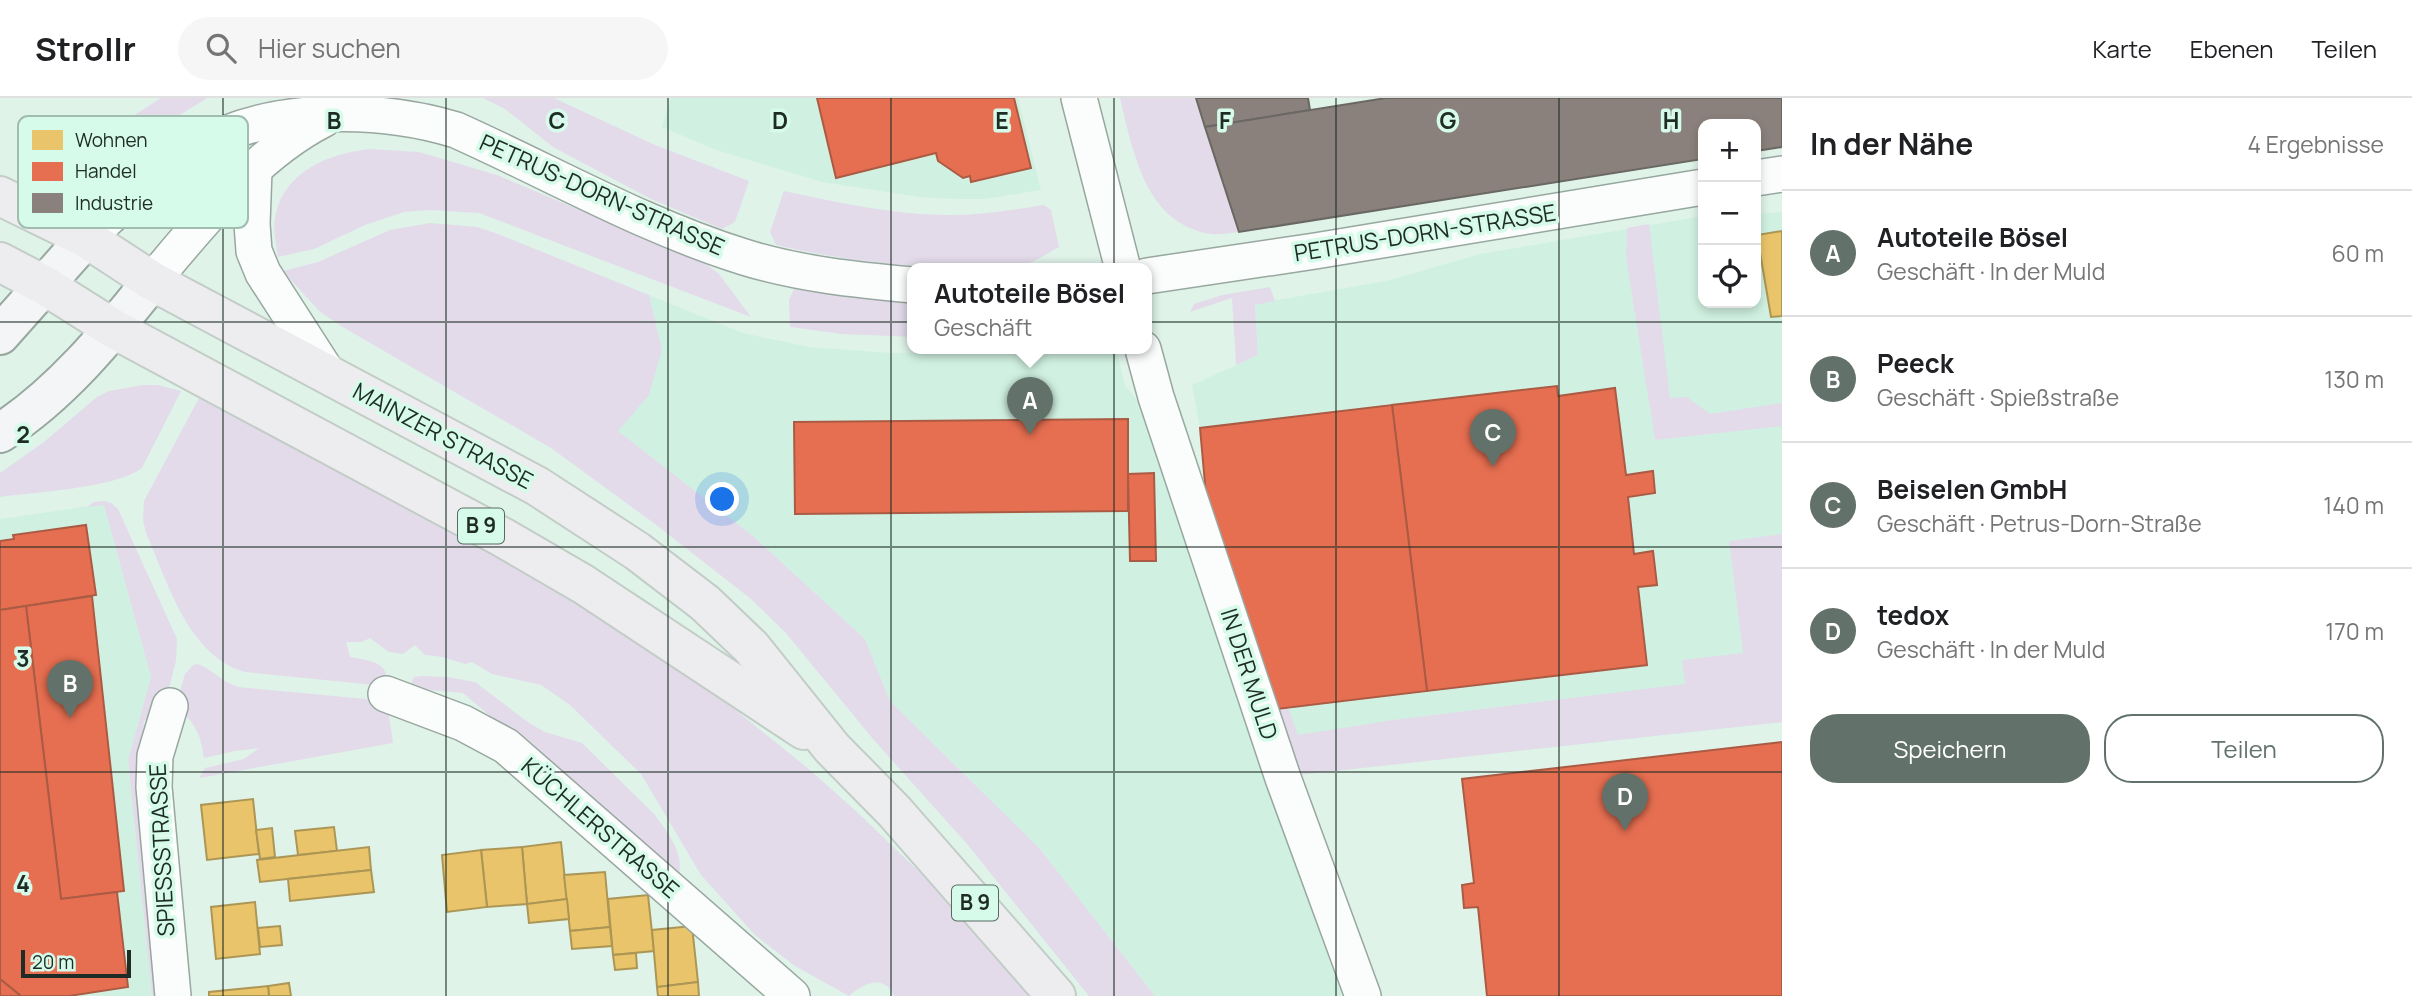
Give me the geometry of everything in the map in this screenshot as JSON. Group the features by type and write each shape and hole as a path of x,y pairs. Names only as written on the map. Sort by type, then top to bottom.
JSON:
{"main road":[{"name":"MAINZER STRASSE","path":"0,196 18,205"},
{"name":"MAINZER STRASSE","path":"66,228 86,238 152,281 537,486 637,551 705,603 751,648 832,748 894,811 1056,996"},
{"name":"PETRUS-DORN-STRASSE","path":"0,335 86,238"},
{"name":"MAINZER STRASSE","path":"0,262 44,285 114,329 479,525 572,578 832,748"},
{"name":"PETRUS-DORN-STRASSE","path":"0,433 57,387 114,329 152,281"}],"street":[{"path":"1079,98 1121,263"},
{"name":"PETRUS-DORN-STRASSE","path":"248,126 281,119 365,113 399,117 456,130 639,216 746,258 861,281 907,285"},
{"name":"PETRUS-DORN-STRASSE","path":"248,176 280,145 332,114"},
{"path":"254,170 254,251 263,273 328,373"},
{"path":"1761,177 1782,174"},
{"name":"PETRUS-DORN-STRASSE","path":"1152,275 1698,188"},
{"name":"PETRUS-DORN-STRASSE","path":"86,238 97,228"},
{"name":"PETRUS-DORN-STRASSE","path":"152,281 197,228"},
{"name":"IN DER MULD","path":"1144,354 1156,397 1283,778 1363,996"},
{"name":"KÜCHLERSTRASSE","path":"386,694 463,723 506,747 792,996"},
{"name":"SPIESSSTRASSE","path":"170,705 155,756 154,787 173,996"}],"shaded area":[{"path":"161,98 207,98 178,116 133,116"},
{"path":"483,98 554,98 655,145 749,181 735,222 722,229 651,199 553,147 505,109"},
{"path":"671,98 1018,98 1041,190 985,199 956,199 920,197 822,182 716,150 662,127"},
{"path":"1120,98 1196,98 1239,232 1211,234 1189,227 1171,216 1157,201 1137,162"},
{"path":"370,149 419,152 497,175 705,263 719,274 751,317 479,213 430,210 404,212 365,225 314,249 278,257 275,219 281,198 289,185 312,166 340,155"},
{"path":"784,191 863,207 923,214 968,215 1044,205 1051,210 1059,247 1029,263 907,263 907,265 843,258 776,245 770,232"},
{"path":"1782,212 1782,722 1298,775 1207,506 1200,428 1192,385 1258,355 1255,304 1386,281 1480,254 1698,217 1698,308 1761,308 1761,214"},
{"path":"430,223 477,227 649,295 662,350 649,395 618,431 754,537 865,639 890,701 1040,849 1155,996 1089,996 967,844 873,739 785,632 751,599 551,448 319,311 283,271 318,262 390,230"},
{"path":"1649,224 1670,398 1687,397 1710,414 1782,403 1782,426 1655,440 1626,257 1627,228"},
{"path":"1270,287 1275,301 1255,305 1258,355 1236,365 1232,298 1190,312 1194,304 1222,295"},
{"path":"794,289 907,303 907,337 842,334 790,327 789,300"},
{"path":"649,295 743,333 809,347 907,354 1117,354 1125,385 1151,418 1265,781 1342,996 1155,996 1040,849 890,701 865,639 754,537 617,431 627,419 662,350"},
{"path":"158,385 181,391 142,468 130,475 95,485 0,497 0,473 44,442 97,397 109,391"},
{"path":"199,398 493,550 635,636 722,699 857,812 935,887 1031,996 894,996 885,985 873,983 849,996 795,966 755,935 701,875 641,774 570,705 541,685 492,674 472,662 465,664 425,655 415,645 403,654 389,652 370,638 362,642 346,642 350,657 371,661 382,667 386,678 385,686 245,672 225,663 208,650 182,614 146,533 143,520 144,501"},
{"path":"104,501 118,509 177,639 176,661 166,700 144,721 140,759 162,996 152,996 128,760 151,677 104,505 87,507 94,502"},
{"path":"104,504 151,677 128,760 152,996 0,996 0,519"},
{"path":"1782,534 1782,722 1298,775 1277,709 1288,707 1298,735 1393,720 1685,684 1682,660 1743,653 1729,541"},
{"path":"198,664 238,687 387,701 393,743 199,778 205,768 244,759 259,748 204,758 196,728 176,705 185,674 193,665"},
{"path":"414,677 475,682 529,723 545,732 582,743 654,814 674,844 679,860 678,877 463,693 409,688"}],"building: Wohnen":[{"path":"1782,231 1782,316 1771,317 1761,258 1761,234"},
{"path":"253,799 259,854 207,860 201,805"},
{"path":"334,827 337,851 298,855 295,831"},
{"path":"272,828 275,857 260,859 256,830"},
{"path":"561,842 567,899 527,904 522,847"},
{"path":"369,847 371,870 260,882 257,860"},
{"path":"522,847 527,904 487,907 481,850"},
{"path":"481,850 487,907 447,912 442,855"},
{"path":"371,870 374,892 290,901 288,879"},
{"path":"605,872 610,927 570,931 564,875"},
{"path":"648,895 654,951 613,955 608,899"},
{"path":"567,899 569,919 529,923 527,904"},
{"path":"255,902 260,954 216,959 211,907"},
{"path":"280,926 282,945 260,947 258,928"},
{"path":"692,926 698,982 657,987 652,930"},
{"path":"610,927 612,946 572,949 570,931"},
{"path":"636,953 637,968 615,970 613,955"},
{"path":"698,982 699,996 658,996 657,987"},
{"path":"289,983 291,996 269,996 268,986"},
{"path":"268,986 269,996 209,996 209,992"}],"building: Handel":[{"path":"817,98 1014,98 1031,168 971,182 970,176 963,178 938,161 936,153 836,178"},
{"path":"1557,386 1558,396 1615,388 1626,475 1653,471 1655,493 1628,497 1634,554 1653,551 1657,585 1638,587 1647,665 1427,691 1392,405"},
{"path":"1392,405 1427,691 1277,709 1207,506 1200,428"},
{"path":"1128,419 1128,511 795,514 794,422"},
{"path":"1154,473 1156,561 1130,561 1128,474"},
{"path":"86,525 96,595 0,610 0,541 14,539 13,535"},
{"path":"92,596 124,891 61,899 26,606"},
{"path":"26,606 61,899 117,892 128,987 69,996 21,996 0,979 0,610"},
{"path":"1782,742 1782,996 1487,996 1478,907 1464,908 1462,885 1474,883 1462,779"},
{"path":"0,979 21,996 0,996"}],"building: Industrie":[{"path":"1196,98 1308,98 1310,110 1205,127"},
{"path":"1386,98 1782,98 1782,147 1761,150 1761,119 1698,119 1698,160 1239,232 1205,127"}],"place":[{"name":"Autoteile Bösel","path":"1030,435"},
{"name":"Beiselen GmbH","path":"1493,467"},
{"name":"Peeck","path":"70,718"},
{"name":"tedox","path":"1625,831"}]}
